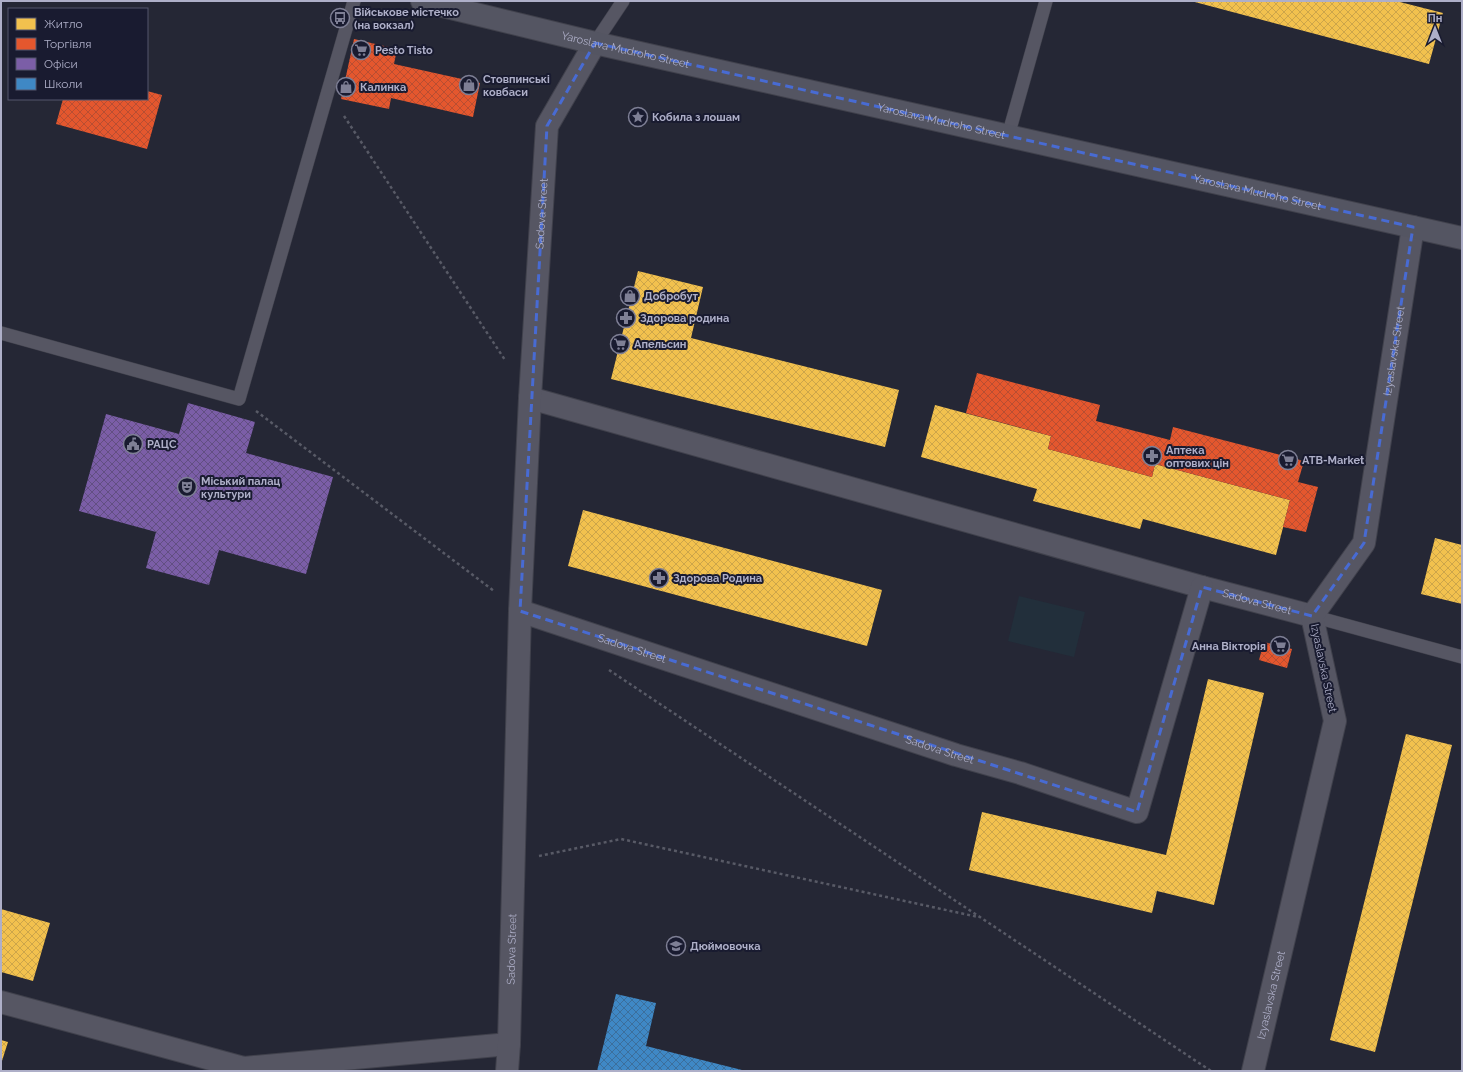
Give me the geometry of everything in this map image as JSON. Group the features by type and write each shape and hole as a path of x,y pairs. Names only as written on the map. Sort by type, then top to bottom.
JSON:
{"street":[{"name":"Yaroslava Mudroho Street","path":"422,1 595,43 1462,238"},
{"name":"Sadova Street","path":"507,1071 509,1044 520,611 530,398 547,126 595,43"},
{"name":"Izyaslavska Street","path":"1253,1071 1335,721 1312,616 1364,542 1413,226"},
{"name":"Sadova Street","path":"530,398 1202,587 1312,616"},
{"name":"Sadova Street","path":"520,611 956,755 1020,773 1137,812 1202,587"},
{"path":"1,1002 244,1068 509,1044"}],"lane":[{"path":"1,333 240,399 354,1"},
{"path":"595,43 623,1"},
{"path":"1008,136 1046,1"},
{"path":"1312,616 1462,657"}],"path":[{"path":"328,92 508,365"},
{"path":"240,399 520,611"},
{"path":"606,668 1211,1071"},
{"path":"514,861 621,839 980,917"}],"highlighted area":[{"path":"595,43 1413,227 1364,543 1312,616 1202,587 1137,812 520,611 547,126"}],"shaded area":[{"path":"1019,596 1085,612 1074,657 1008,641"}],"building: Житло":[{"path":"1191,1 1396,1 1443,13 1429,64"},
{"path":"638,271 703,287 691,338 899,390 885,447 611,379"},
{"path":"935,405 1051,436 1048,449 1152,477 1155,464 1290,500 1276,555 1143,519 1140,529 1033,501 1037,489 921,457"},
{"path":"583,510 882,590 867,646 568,566"},
{"path":"1435,538 1462,545 1462,604 1421,594"},
{"path":"1208,679 1264,693 1214,905 1157,891 1152,913 969,870 982,812 1166,855"},
{"path":"1406,734 1452,745 1375,1052 1330,1040"},
{"path":"1,909 50,923 33,981 1,972"},
{"path":"1,1040 8,1042 1,1064"}],"building: Торгівля":[{"path":"354,39 397,49 394,64 480,83 473,117 391,98 389,109 341,99"},
{"path":"148,91 162,95 147,149 56,124 63,100 148,100"},
{"path":"977,373 1100,405 1096,421 1170,440 1173,427 1304,461 1298,482 1318,487 1306,532 1283,527 1290,500 1155,464 1152,477 1048,449 1051,436 966,413"},
{"path":"1264,642 1292,649 1287,668 1259,660"}],"building: Офіси":[{"path":"188,403 255,422 246,453 333,477 306,574 219,550 209,585 146,568 156,532 79,511 106,414 179,434"}],"building: Школи":[{"path":"616,994 656,1003 646,1046 746,1071 597,1071"}],"place":[{"name":"Військове містечко (на вокзал)","path":"340,18"},
{"name":"Pesto Tisto","path":"361,50"},
{"name":"Стовпинські ковбаси","path":"469,85"},
{"name":"Калинка","path":"346,87"},
{"name":"Кобила з лошам","path":"638,117"},
{"name":"Добробут","path":"630,296"},
{"name":"Здорова родина","path":"626,318"},
{"name":"Апельсин","path":"620,344"},
{"name":"РАЦС","path":"133,444"},
{"name":"Аптека оптових цін","path":"1152,456"},
{"name":"ATB-Market","path":"1288,460"},
{"name":"Міський палац культури","path":"187,487"},
{"name":"Здорова Родина","path":"659,578"},
{"name":"Анна Вікторія","path":"1280,646"},
{"name":"Дюймовочка","path":"676,946"}]}
